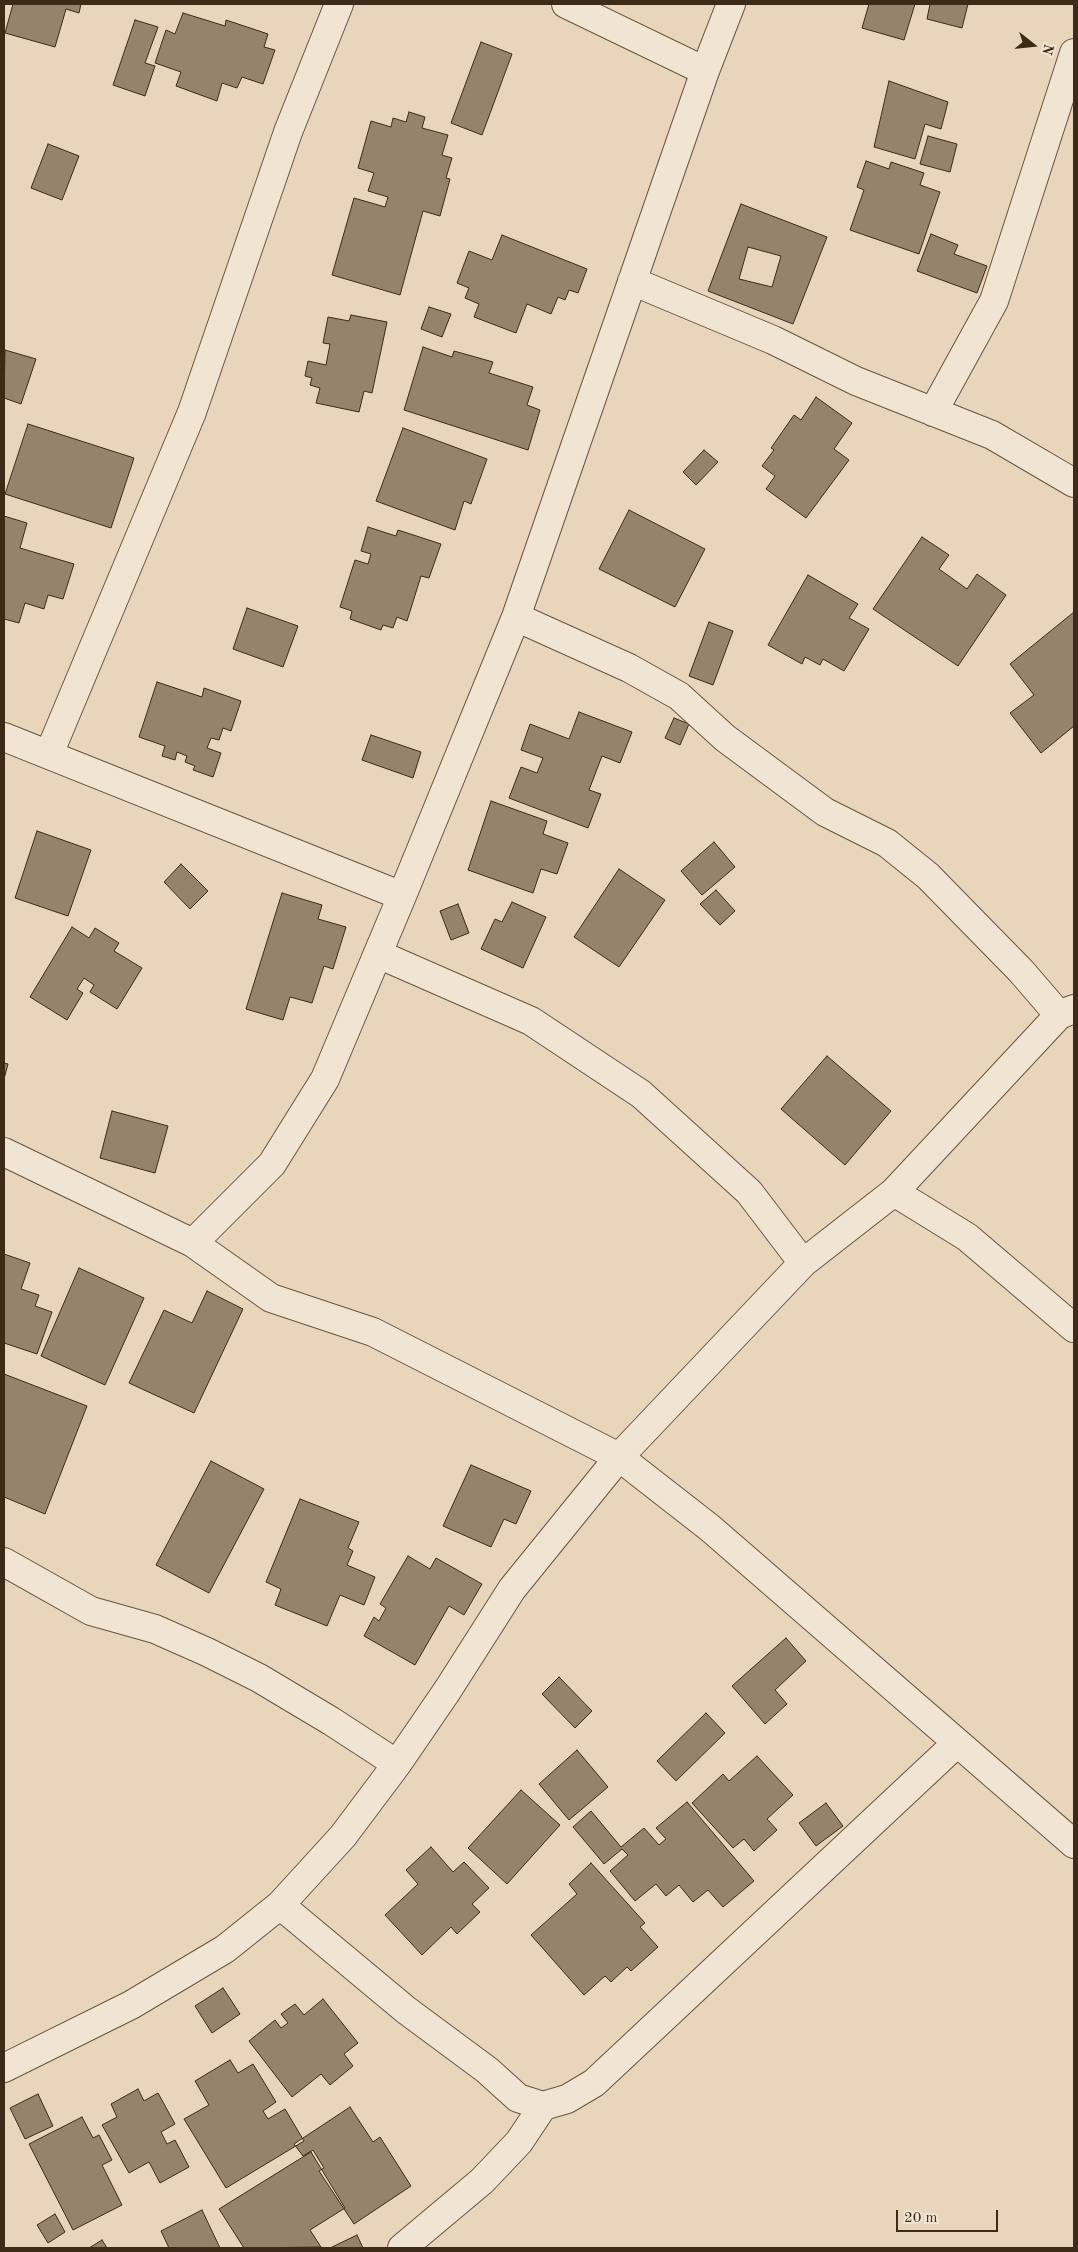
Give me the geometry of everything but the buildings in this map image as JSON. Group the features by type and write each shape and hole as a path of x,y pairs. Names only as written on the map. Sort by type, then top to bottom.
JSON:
{"street":[{"path":"49,754 192,412 288,132 339,4"},
{"path":"566,4 705,71"},
{"path":"193,1243 272,1164 325,1079 516,617 705,71 731,4"},
{"path":"933,412 994,301 1074,53"},
{"path":"632,281 773,340 856,381 992,435 1074,483"},
{"path":"4,2068 131,2006 224,1949 280,1905 343,1836 397,1764 447,1691 512,1589 619,1456 803,1263 894,1192 1067,1012 1021,971 928,876 887,844 826,812 725,738 679,696 629,668 516,617"},
{"path":"4,737 402,896"},
{"path":"378,954 531,1021 641,1094 749,1192 803,1263"},
{"path":"4,1152 193,1243 271,1298 373,1332 619,1456 710,1528 1074,1844"},
{"path":"894,1192 967,1237 1074,1328"},
{"path":"4,1562 90,1611 155,1629 208,1652 259,1678 330,1720 397,1764"},
{"path":"280,1905 406,2010 487,2070 518,2098 543,2106 566,2098 594,2083 957,1743"},
{"path":"402,2248 482,2181 519,2142 543,2106"}]}
